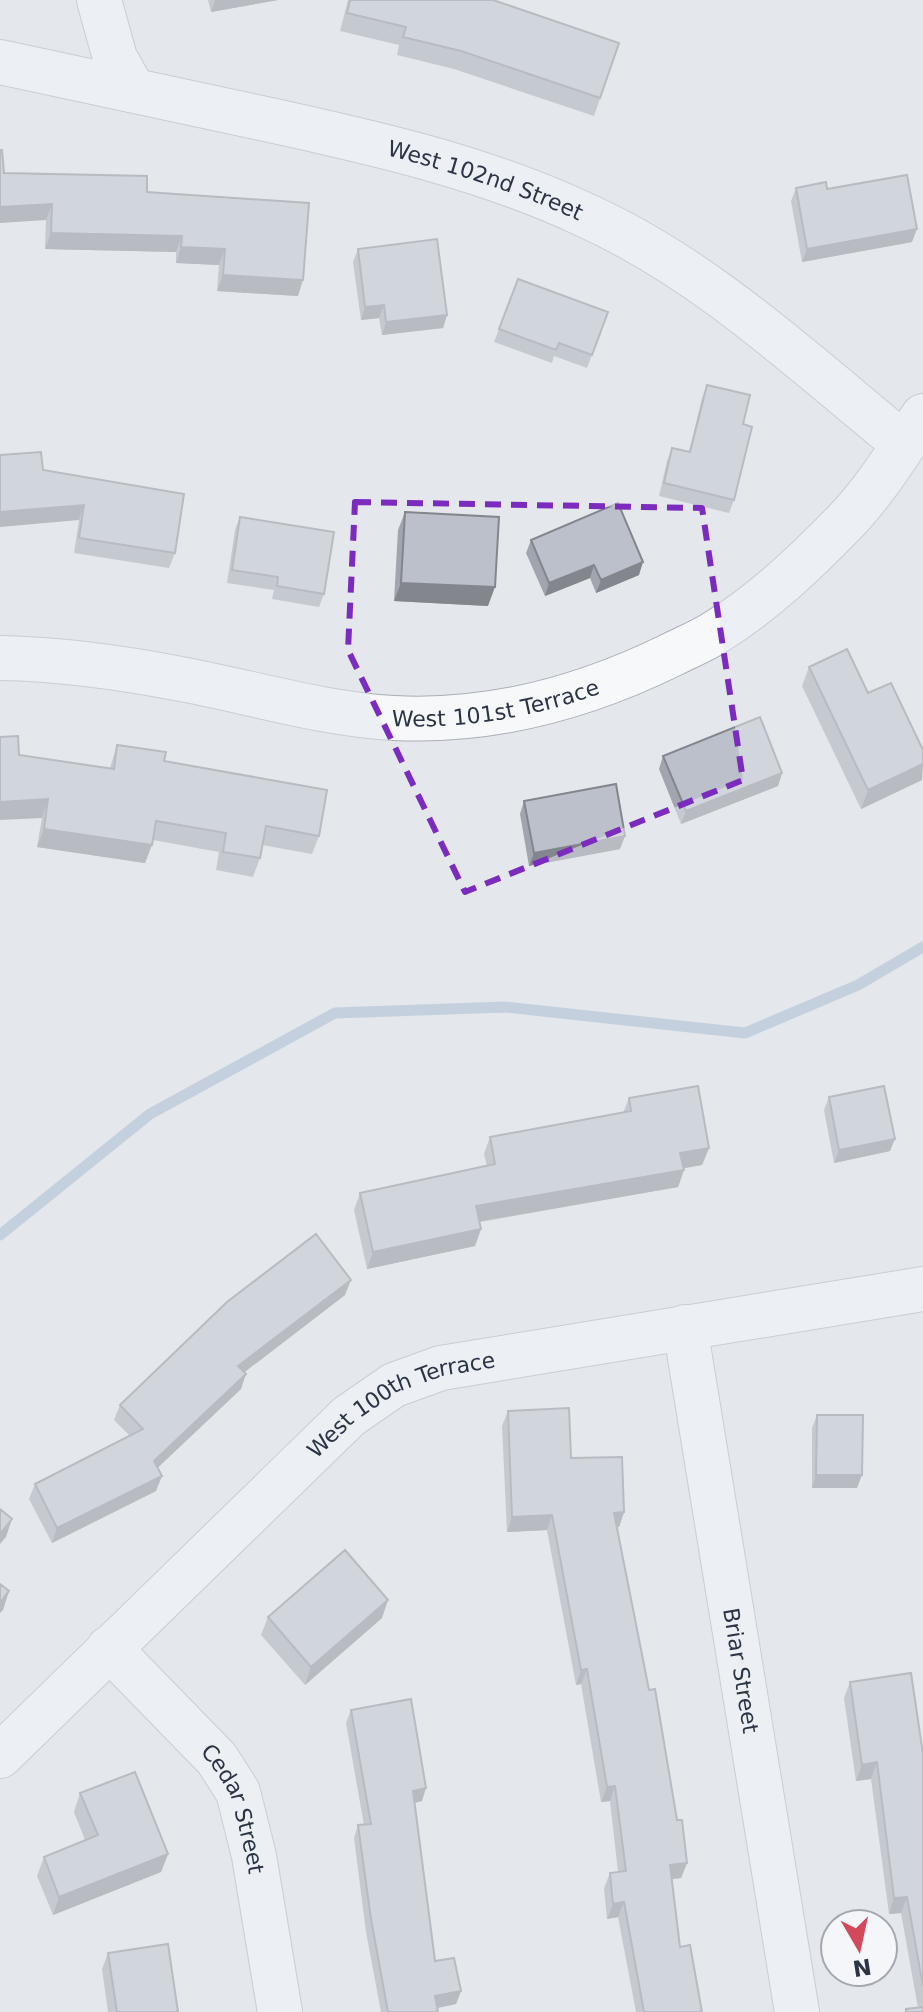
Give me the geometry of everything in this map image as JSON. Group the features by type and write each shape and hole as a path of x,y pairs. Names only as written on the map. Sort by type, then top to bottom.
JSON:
{"street":[{"path":"99,0 115,58 133,90"},
{"name":"West 102nd Street","path":"0,62 410,153 508,183 587,215 669,261 914,430"},
{"name":"West 101st Terrace","path":"0,658 109,667 183,679 326,710 394,718 468,716 551,702 629,675 716,632 777,587 845,523 874,489 914,430"},
{"name":"West 100th Terrace","path":"0,1756 349,1416 394,1385 441,1368 923,1289"},
{"name":"Briar Street","path":"685,1327 797,2012"},
{"name":"Cedar Street","path":"109,1648 217,1759 238,1792 254,1856 280,2012"}],"highlighted area":[{"path":"355,502 702,508 743,780 465,892 348,650"}],"building":[{"path":"350,0 493,0 619,43 600,98 461,51 403,37 406,27 347,13"},
{"path":"0,150 4,173 147,176 147,192 309,203 303,280 223,275 225,249 181,247 182,236 51,233 52,204 0,207"},
{"path":"907,175 917,229 807,249 796,188 826,182 827,189"},
{"path":"437,239 447,315 386,322 384,305 365,307 358,249"},
{"path":"518,279 608,312 592,355 559,343 556,350 499,329"},
{"path":"707,385 750,395 743,424 752,427 734,500 664,483 672,448 690,452"},
{"path":"41,452 43,470 184,494 175,553 79,538 84,505 0,512 0,455"},
{"path":"618,503 643,562 601,580 594,565 549,583 531,540"},
{"path":"405,512 499,517 495,587 401,583"},
{"path":"240,517 334,532 324,594 277,586 278,577 232,570"},
{"path":"847,649 868,693 891,683 923,750 923,764 868,790 809,667"},
{"path":"760,717 782,773 686,811 663,756"},
{"path":"18,736 19,755 114,769 117,745 166,752 164,761 327,790 319,836 266,826 260,858 223,852 226,833 156,821 152,845 44,829 48,799 0,802 0,737"},
{"path":"616,784 625,836 534,853 524,801"},
{"path":"698,1086 709,1148 680,1153 684,1170 476,1206 481,1229 373,1252 360,1193 495,1164 490,1137 631,1111 629,1098"},
{"path":"884,1086 895,1139 839,1150 829,1097"},
{"path":"316,1234 351,1280 238,1366 246,1374 154,1461 162,1476 57,1528 35,1484 143,1429 120,1405 227,1302"},
{"path":"569,1408 571,1458 622,1457 624,1512 614,1513 649,1690 655,1689 677,1820 682,1820 687,1863 670,1865 680,1947 690,1945 702,2012 644,2012 624,1902 613,1904 610,1873 626,1871 615,1786 607,1787 587,1669 581,1670 552,1515 512,1517 508,1411"},
{"path":"817,1415 863,1415 862,1475 816,1475"},
{"path":"0,1509 12,1519 0,1534"},
{"path":"345,1550 388,1600 311,1667 268,1617"},
{"path":"0,1584 9,1591 0,1603"},
{"path":"911,1673 923,1754 923,1986 907,1897 894,1898 877,1762 862,1765 850,1682"},
{"path":"411,1699 426,1788 413,1791 435,1961 454,1958 461,1991 435,1996 438,2012 388,2012 358,1825 371,1824 351,1710"},
{"path":"135,1772 168,1854 59,1897 44,1857 98,1835 80,1793"},
{"path":"168,1944 178,2012 117,2012 108,1953"},
{"path":"923,2007 923,2012 906,2012 906,2009"}],"waterway":[{"path":"0,1235 150,1114 335,1013 505,1007 745,1033 858,985 923,947"}]}
